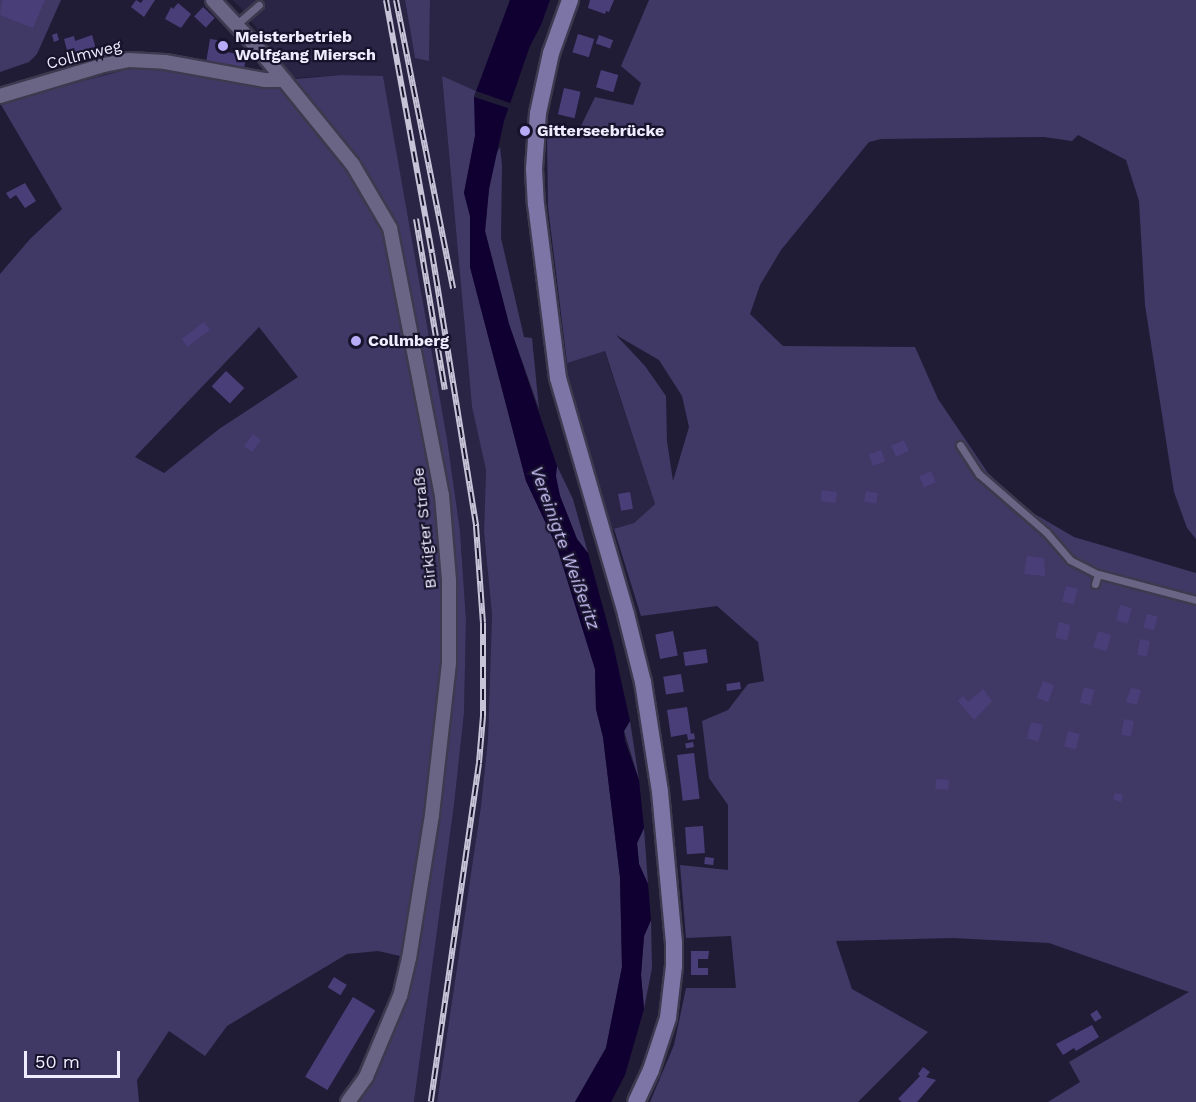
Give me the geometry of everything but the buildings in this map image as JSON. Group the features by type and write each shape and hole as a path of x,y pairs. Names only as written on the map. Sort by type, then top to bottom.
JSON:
{"main road":[{"path":"570,0 551,53 538,113 534,169 536,204 558,378 623,603 642,682 660,792 674,943 674,966 668,1018 651,1070 636,1102"}],"street":[{"name":"Birkigter Straße","path":"213,0 237,24 353,165 390,228 442,495 449,580 449,663 432,814 409,958 400,996 366,1077 348,1102"},
{"name":"Collmweg","path":"0,96 104,65 129,60 165,62 266,80 284,80"}],"lane":[{"path":"237,24 259,5"},
{"path":"960,445 978,474 1046,531 1070,560 1098,574 1196,600"},
{"path":"1095,584 1098,574"}],"shaded area":[{"path":"0,0 61,0 37,54 29,62 0,72"},
{"path":"233,0 405,0 415,58 429,60 430,0 510,0 476,91 442,77 472,407 486,470 484,532 492,615 488,738 481,806 437,1102 414,1102 454,805 464,713 466,620 460,531 447,440 383,77 341,75 293,78 245,12"},
{"path":"405,0 430,0 429,61 415,58"},
{"path":"649,0 1196,0 1196,539 1187,528 1174,492 1145,305 1139,201 1126,160 1078,135 1072,141 1044,137 881,139 869,142 781,250 760,285 750,314 783,346 915,347 938,399 988,473 1026,509 1074,537 1196,573 1196,1102 1048,1102 1080,1082 1069,1062 1189,992 1049,943 953,938 836,941 852,989 928,1032 858,1102 650,1102 674,1045 686,988 736,988 731,936 686,938 680,865 728,870 728,805 709,778 702,721 728,710 748,684 764,681 758,642 717,606 641,616 614,529 634,523 655,504 605,351 567,363 548,207 547,138 579,130 595,97 633,105 641,83 621,66","holes":["616,335 659,360 682,396 689,427 673,481 667,441 666,396 645,366"]},
{"path":"132,68 210,71 284,80 341,75 383,76 447,439 460,531 466,620 464,713 454,805 414,1102 348,1102 366,1077 409,958 378,951 347,954 227,1026 205,1056 169,1031 137,1080 139,1102 0,1102 0,274 30,239 62,209 0,103","holes":["259,327 298,377 219,429 164,473 135,457"]},
{"path":"442,76 476,91 475,136 464,193 470,216 470,267 526,481 557,547 595,669 596,709 603,737 620,877 622,967 606,1048 575,1102 437,1102 481,806 488,738 492,615 484,532 486,470 472,407"},
{"path":"500,147 502,165 501,238 524,337 532,338 539,409 509,324 485,231 489,189 495,156"},
{"path":"604,350 655,504 634,523 609,531 563,363"},
{"path":"557,466 573,499 588,553 577,539 560,496 555,476"},
{"path":"630,721 639,780 624,731"},
{"path":"644,828 648,884 639,864 637,843"},
{"path":"651,920 652,968 644,1009 641,975 644,936"}],"water":[{"name":"Vereinigte Weißeritz","path":"510,0 550,0 530,46 504,121 489,189 485,231 509,324 557,466 556,476 560,496 577,539 588,553 613,644 630,721 624,731 625,741 639,780 644,828 637,843 639,864 648,884 651,920 644,936 641,975 644,1009 625,1075 611,1102 575,1102 606,1048 622,967 620,877 603,737 596,709 595,669 557,547 526,481 470,267 470,216 464,193 475,136 474,97"}],"pier":[{"path":"476,91 513,104 511,109 474,97"}],"railway":[{"path":"386,0 432,253 476,526 483,623 483,716 479,763 431,1102"},
{"path":"396,0 453,288"},
{"path":"416,219 445,390"}],"place":[{"name":"Meisterbetrieb Wolfgang Miersch","path":"223,46"},
{"name":"Gitterseebrücke","path":"525,131"},
{"name":"Collmberg","path":"356,341"}]}
